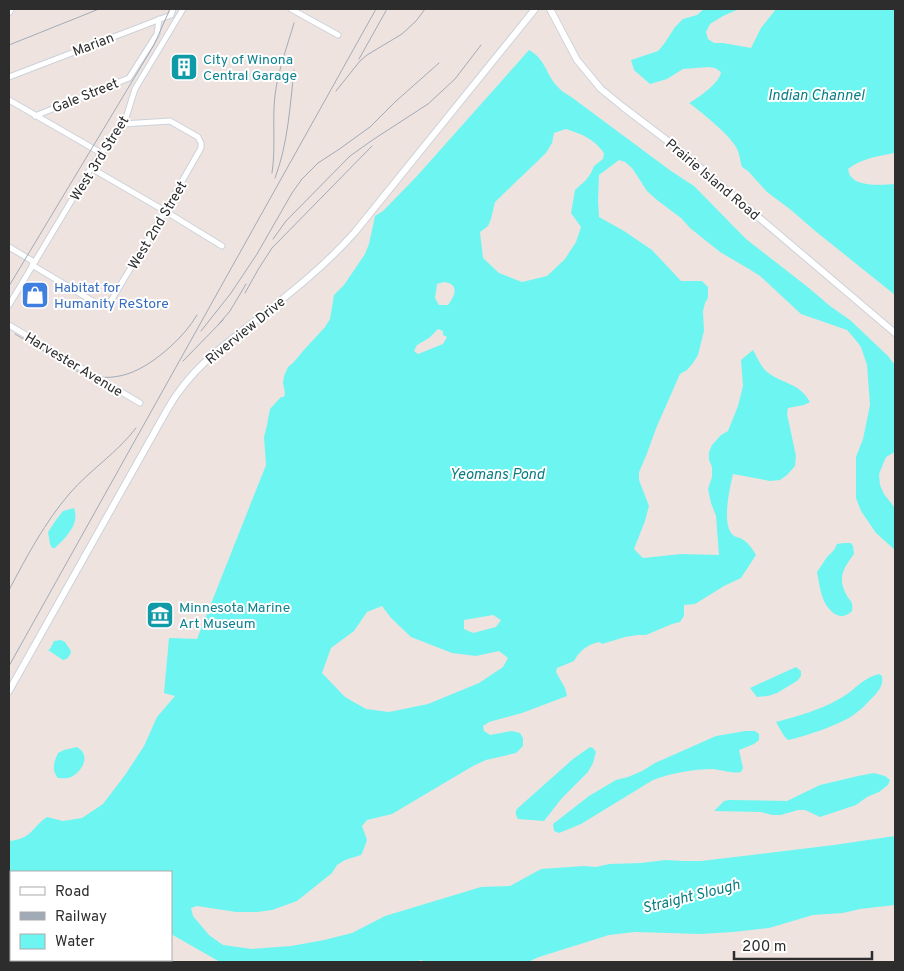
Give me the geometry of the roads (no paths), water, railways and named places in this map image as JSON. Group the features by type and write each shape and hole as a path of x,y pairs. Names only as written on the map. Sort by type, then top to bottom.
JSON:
{"street":[{"name":"Marian","path":"9,76 171,15 173,9"},
{"name":"West 3rd Street","path":"9,305 91,168 123,124 135,89 183,9"},
{"path":"291,9 338,35"},
{"name":"Riverview Drive","path":"9,691 182,386 215,353 308,278 337,252 535,9"},
{"name":"Prairie Island Road","path":"550,9 577,60 601,89 677,148 895,333"},
{"name":"Gale Street","path":"36,116 129,78 157,34 159,19"},
{"path":"9,100 101,153"},
{"name":"West 2nd Street","path":"33,263 102,306 109,304 201,148 198,138 170,121 123,124"},
{"path":"91,168 222,246"},
{"path":"9,247 33,263"},
{"name":"Harvester Avenue","path":"9,325 140,403"}],"water":[{"name":"Indian Channel","path":"704,9 739,9 710,24 706,32 708,39 714,43 751,48 761,28 776,9 895,9 895,153 865,160 848,169 850,176 860,183 876,185 895,184 895,295 767,192 742,167 738,151 730,139 689,103 713,85 721,72 709,67 683,69 667,79 650,84 634,70 631,60 658,51 683,19 697,15"},
{"name":"Yeomans Pond","path":"529,50 539,58 561,90 694,186 746,239 850,320 894,364 895,452 886,457 879,474 880,485 884,494 895,508 895,550 876,533 861,511 856,498 856,457 863,439 870,405 867,365 861,347 847,330 801,314 760,276 720,252 647,191 632,168 619,160 599,175 599,217 652,250 681,281 702,281 708,287 708,298 703,311 704,331 698,355 687,370 680,374 639,472 639,480 649,506 634,549 643,558 681,554 719,555 716,516 708,489 712,477 709,452 712,445 721,435 728,431 738,406 743,386 741,360 753,350 766,371 801,391 810,402 788,408 787,414 796,456 795,466 787,475 780,480 770,481 733,474 727,506 729,530 734,536 748,543 756,555 741,578 695,604 684,605 684,616 680,622 646,635 625,637 602,644 600,642 592,644 582,651 574,661 557,668 556,672 565,688 567,696 522,713 489,722 483,726 484,731 490,735 512,731 520,733 523,738 523,746 516,753 486,760 392,814 367,820 362,826 367,840 361,855 345,860 337,865 332,873 297,901 272,910 257,912 236,912 197,906 191,908 193,916 209,935 223,945 252,949 291,946 352,933 385,916 481,887 510,886 541,869 596,867 609,864 665,860 701,861 895,836 895,905 843,913 813,915 769,928 733,932 701,934 635,932 609,935 528,962 423,962 422,960 413,962 220,962 172,935 172,871 10,871 10,961 105,961 9,962 9,841 17,840 27,835 47,817 63,821 82,818 103,804 144,746 157,717 175,696 164,693 169,638 197,639 266,465 264,437 270,409 281,397 284,397 284,376 288,367 325,327 330,319 334,295 344,285 365,254 375,216 383,211 417,176","holes":["566,129 596,144 604,153 603,159 594,166 586,180 575,190 571,213 581,227 576,242 565,259 547,276 522,282 499,273 483,258 480,232 488,226 495,202 546,153 552,143 554,133","444,282 452,285 455,291 448,305 439,305 435,298 437,284","438,329 443,331 443,335 447,337 443,344 418,354 414,351 417,345 429,338","382,606 391,618 411,637 452,653 476,656 499,651 508,658 503,667 479,683 428,704 389,712 366,709 345,697 322,673 331,648 354,631 367,612","493,615 501,620 496,627 473,633 464,629 464,620"]},
{"path":"74,508 74,525 63,540 55,548 52,548 48,532 63,511"},
{"path":"851,543 854,554 844,569 842,579 844,590 852,603 852,611 844,616 840,616 829,609 824,601 817,572 837,544"},
{"path":"61,640 65,642 71,651 68,657 63,660 48,650 54,641"},
{"path":"796,667 801,671 801,676 797,681 777,693 757,697 750,688"},
{"path":"879,674 882,676 882,680 878,692 860,710 834,725 788,740 776,722 832,703 845,696 862,682"},
{"path":"755,731 759,734 759,740 739,750 743,768 741,772 705,769 683,772 653,780 581,824 559,833 554,831 553,824 589,796 616,780 642,771 655,763 716,736"},
{"path":"77,747 84,754 82,767 71,777 58,778 54,769 54,763 58,753"},
{"path":"590,747 596,752 588,772 562,798 544,821 518,819 516,810 518,808 573,759"},
{"path":"874,773 885,776 890,780 888,785 856,805 820,817 805,810 781,815 761,812 714,811 724,801 787,801 820,785"}],"railway":[{"path":"9,45 99,9"},
{"path":"9,286 154,45 170,9"},
{"path":"9,666 376,9"},
{"path":"359,59 387,9"},
{"path":"336,91 360,61 402,34 416,21 425,9"},
{"path":"272,173 276,86 294,23"},
{"path":"273,239 286,221 350,156 428,104 455,79 481,45"},
{"path":"201,331 231,293 257,254 302,179 318,163 370,127 439,63"},
{"path":"275,178 286,138 294,70"},
{"path":"245,293 272,248 372,146"},
{"path":"218,325 230,311 246,284"},
{"path":"15,334 76,371 92,376 116,377 139,369 160,356 181,336 197,315"},
{"path":"183,361 223,320"},
{"path":"9,590 37,540 61,504 136,428"}],"place":[{"name":"City of Winona Central Garage","path":"184,67"},
{"name":"Habitat for Humanity ReStore","path":"35,295"},
{"name":"Minnesota Marine Art Museum","path":"160,615"}],"water label":[{"name":"Straight Slough","path":"691,896"}]}
